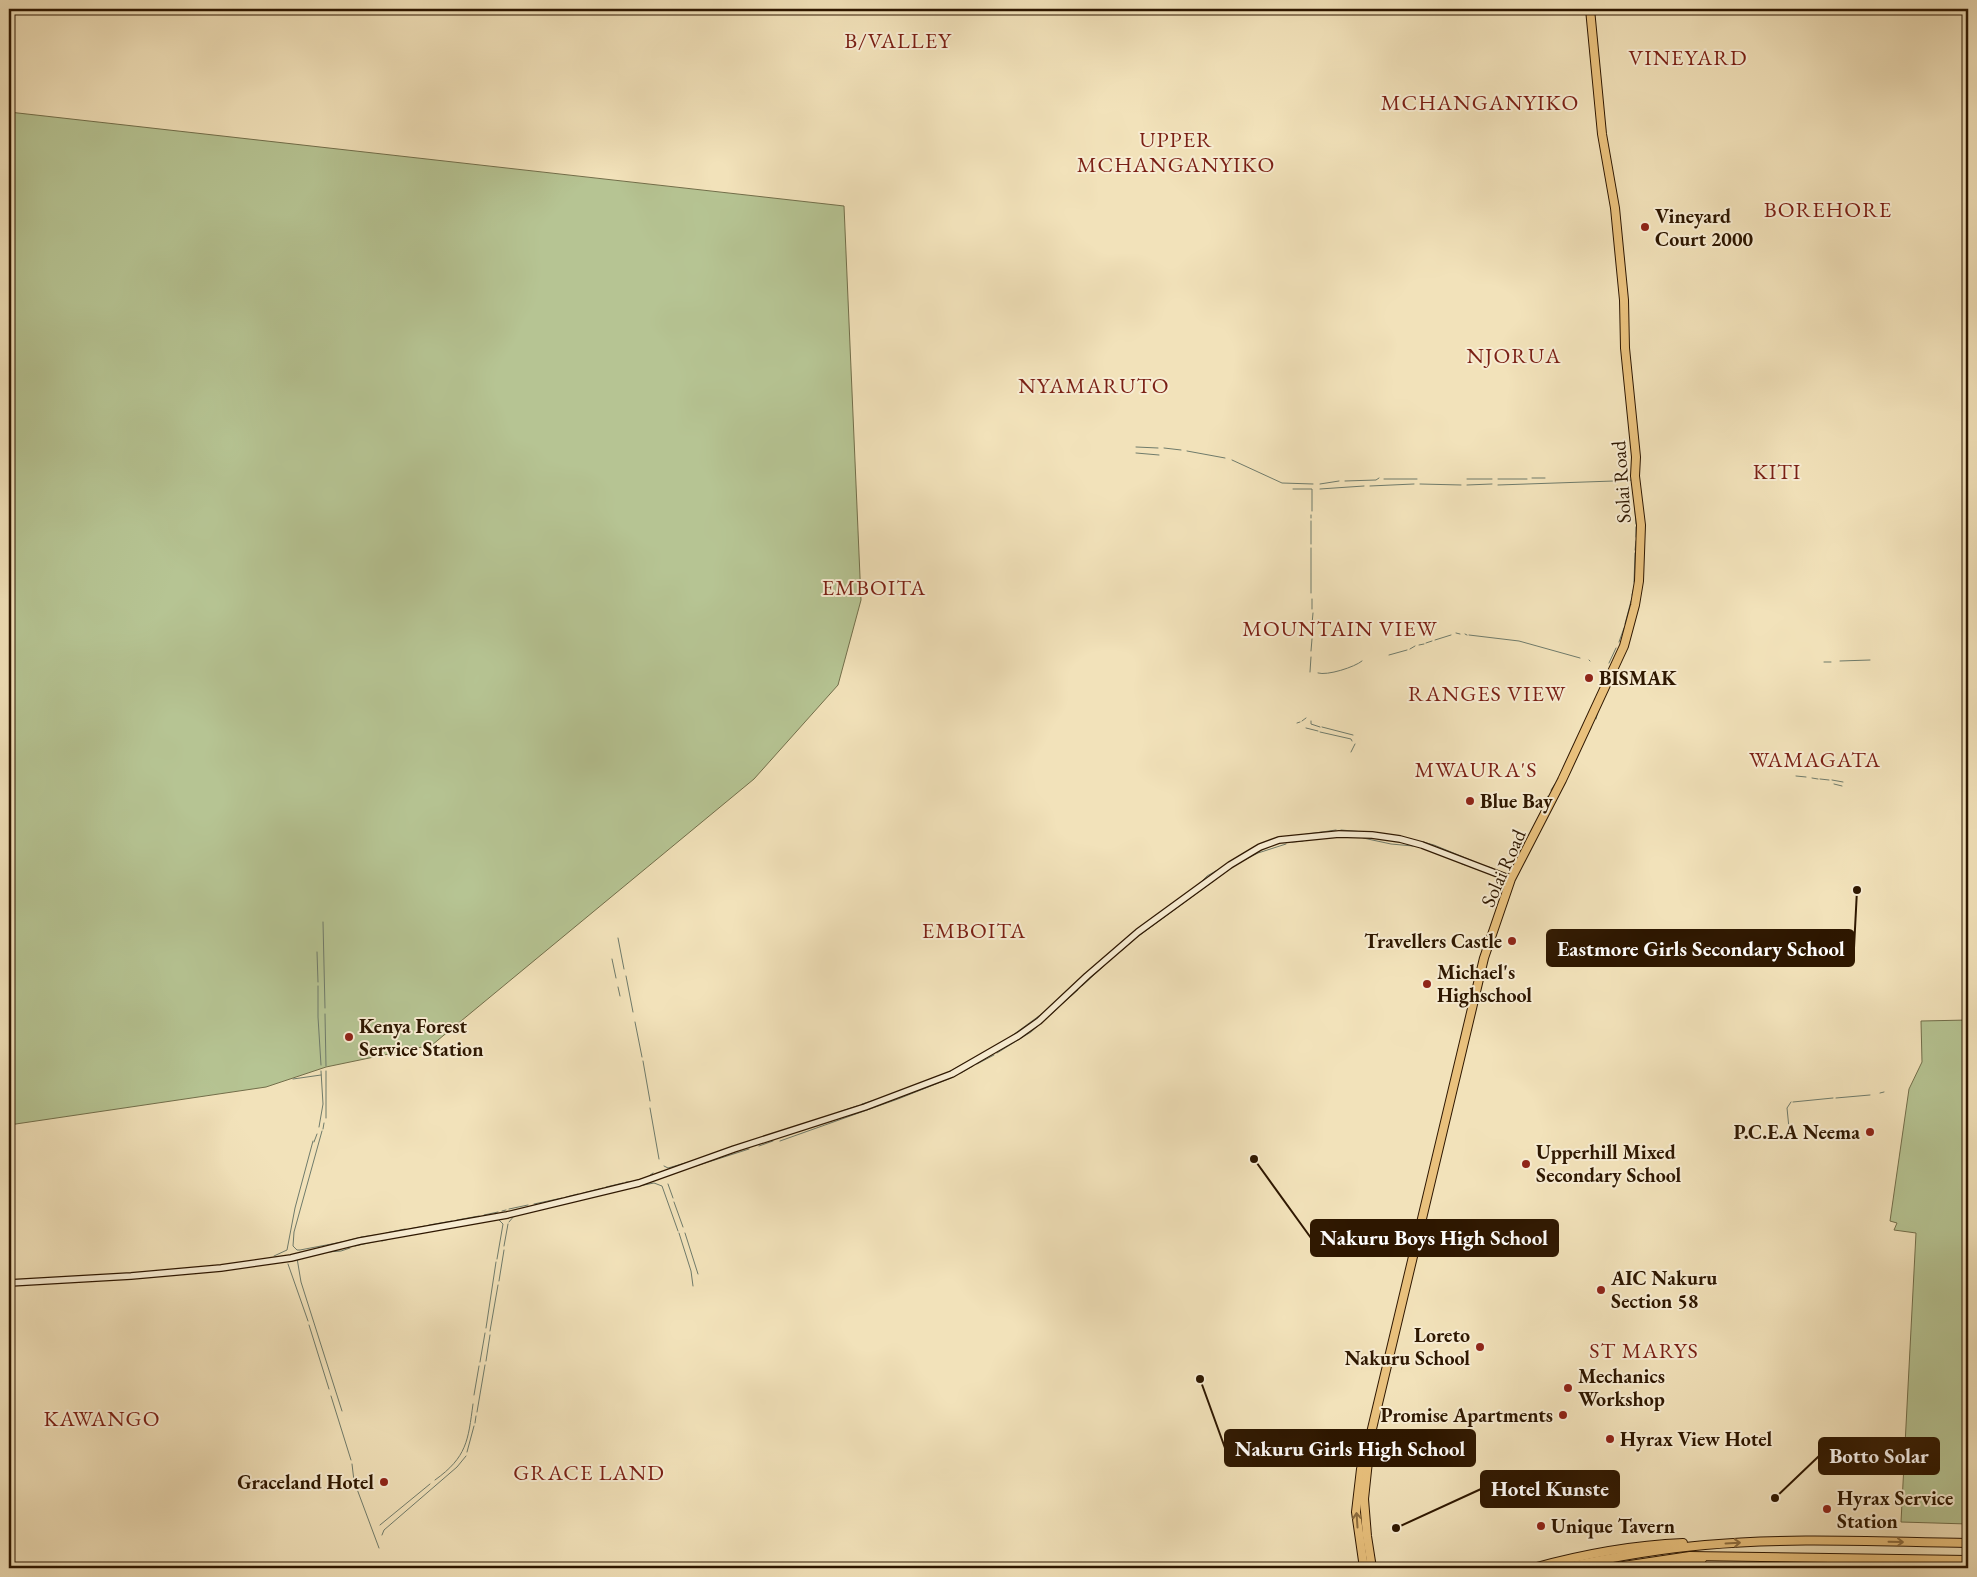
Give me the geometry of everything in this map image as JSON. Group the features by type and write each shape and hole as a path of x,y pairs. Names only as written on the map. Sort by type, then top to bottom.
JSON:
{"highway":[{"name":"Solai Road","path":"1372,1568 1364,1499 1371,1433 1484,958 1511,879 1562,780 1624,646 1639,581 1641,525 1635,476 1636,457 1625,348 1624,300 1615,208 1602,134 1590,9"},
{"path":"1364,1568 1356,1512 1361,1469 1371,1433"},
{"path":"1562,1568 1704,1545 1812,1540 1968,1543"},
{"path":"1533,1568 1586,1556 1654,1545 1685,1543 1704,1545"},
{"path":"1610,1568 1690,1556 1752,1555 1968,1560"},
{"path":"1643,1568 1708,1557"}],"street":[{"path":"9,1283 131,1276 291,1258 360,1241 507,1215 639,1183 732,1150 865,1107 952,1074 1018,1036 1039,1021 1138,932 1230,865 1260,847 1279,840 1339,834 1372,835 1400,839 1422,845 1511,879"}],"green space":[{"path":"9,112 844,206 861,600 838,685 754,779 432,1045 326,1067 266,1087 9,1125"},
{"path":"1968,1020 1968,1524 1901,1522 1916,1233 1894,1230 1897,1223 1890,1221 1909,1089 1922,1062 1921,1021"}],"waterway":[{"path":"1136,447 1158,448"},
{"path":"1164,448 1181,450"},
{"path":"1187,451 1225,458"},
{"path":"1136,453 1159,455"},
{"path":"1232,460 1282,483 1313,484"},
{"path":"1345,481 1376,480 1379,478"},
{"path":"1532,478 1545,478"},
{"path":"1384,479 1417,479"},
{"path":"1467,479 1492,479"},
{"path":"1498,479 1527,479"},
{"path":"1620,481 1631,480 1632,483"},
{"path":"1320,484 1339,481"},
{"path":"1498,485 1614,481"},
{"path":"1370,486 1414,484"},
{"path":"1420,484 1461,485"},
{"path":"1467,485 1492,484"},
{"path":"1320,489 1364,486"},
{"path":"1293,489 1312,489 1312,511"},
{"path":"1635,511 1636,524"},
{"path":"1311,521 1311,544"},
{"path":"1636,527 1636,537"},
{"path":"1635,550 1636,541"},
{"path":"1311,548 1311,593"},
{"path":"1634,582 1635,553"},
{"path":"1632,595 1634,587"},
{"path":"1312,599 1312,609"},
{"path":"1625,624 1631,601"},
{"path":"1312,624 1313,613"},
{"path":"1619,642 1624,628"},
{"path":"1312,629 1312,636"},
{"path":"1456,633 1460,634"},
{"path":"1435,640 1451,635"},
{"path":"1469,635 1519,641 1580,658"},
{"path":"1311,651 1312,639"},
{"path":"1426,643 1432,641"},
{"path":"1419,645 1424,644"},
{"path":"1410,649 1415,646"},
{"path":"1609,663 1616,648"},
{"path":"1389,655 1407,650"},
{"path":"1310,672 1311,657"},
{"path":"1840,661 1870,660"},
{"path":"1318,673 1322,674 1341,670 1362,661"},
{"path":"1824,662 1831,662"},
{"path":"1602,683 1606,673"},
{"path":"1596,719 1598,711"},
{"path":"1302,721 1306,718"},
{"path":"1311,721 1311,724 1320,727"},
{"path":"1322,727 1353,735"},
{"path":"1306,728 1318,731"},
{"path":"1583,743 1591,728"},
{"path":"1320,732 1351,739 1352,741"},
{"path":"1351,752 1355,744"},
{"path":"1796,776 1806,777"},
{"path":"1812,778 1818,779"},
{"path":"1820,779 1829,780"},
{"path":"1832,780 1843,782"},
{"path":"1551,790 1555,784"},
{"path":"1834,784 1842,786"},
{"path":"1546,801 1548,796"},
{"path":"1538,818 1543,808"},
{"path":"1294,836 1336,830"},
{"path":"1341,830 1387,834"},
{"path":"1324,838 1345,837"},
{"path":"1363,838 1391,844 1413,846"},
{"path":"1292,842 1303,841"},
{"path":"1423,842 1473,861"},
{"path":"1238,863 1258,853 1286,844"},
{"path":"1454,860 1461,863"},
{"path":"1140,935 1234,866"},
{"path":"1468,866 1479,870"},
{"path":"1485,866 1492,868"},
{"path":"1198,885 1207,876 1221,868"},
{"path":"1500,878 1506,883"},
{"path":"323,922 325,1008"},
{"path":"1089,971 1131,934"},
{"path":"1121,951 1137,937"},
{"path":"618,938 624,969"},
{"path":"317,952 318,982"},
{"path":"1109,961 1118,953"},
{"path":"612,959 616,978"},
{"path":"1082,986 1106,964"},
{"path":"626,976 633,1012"},
{"path":"318,986 321,1065"},
{"path":"618,987 620,996"},
{"path":"1006,1040 1043,1013 1069,989"},
{"path":"1063,1003 1078,990"},
{"path":"997,1053 1031,1032 1060,1006"},
{"path":"325,1014 326,1066"},
{"path":"635,1022 642,1057"},
{"path":"977,1064 994,1055"},
{"path":"643,1061 650,1101"},
{"path":"949,1072 963,1064"},
{"path":"961,1073 973,1066"},
{"path":"319,1127 323,1104 321,1071"},
{"path":"326,1071 326,1118"},
{"path":"293,1079 321,1075"},
{"path":"780,1141 951,1078"},
{"path":"1880,1093 1884,1092"},
{"path":"1836,1098 1870,1095"},
{"path":"1793,1102 1833,1098"},
{"path":"862,1104 875,1100"},
{"path":"1789,1128 1787,1108 1791,1102"},
{"path":"839,1112 857,1106"},
{"path":"650,1108 659,1159"},
{"path":"323,1129 324,1123"},
{"path":"322,1131 294,1232 293,1246 300,1250 342,1242"},
{"path":"314,1142 317,1134"},
{"path":"274,1256 287,1250 295,1208 313,1141"},
{"path":"759,1146 773,1141"},
{"path":"696,1166 749,1149"},
{"path":"664,1166 668,1168 692,1161"},
{"path":"649,1176 653,1173"},
{"path":"634,1181 645,1178"},
{"path":"606,1187 623,1183"},
{"path":"639,1186 654,1183 662,1186 678,1231"},
{"path":"668,1184 673,1198"},
{"path":"583,1193 603,1188"},
{"path":"566,1197 578,1194"},
{"path":"534,1204 562,1198"},
{"path":"674,1202 683,1227"},
{"path":"552,1207 568,1203"},
{"path":"509,1209 528,1205"},
{"path":"502,1211 506,1210"},
{"path":"484,1215 498,1212"},
{"path":"457,1220 479,1216"},
{"path":"509,1222 514,1216"},
{"path":"497,1259 503,1224 498,1219"},
{"path":"429,1225 452,1221"},
{"path":"504,1246 508,1224"},
{"path":"409,1229 425,1226"},
{"path":"386,1233 405,1229"},
{"path":"679,1233 691,1271 693,1286"},
{"path":"685,1233 698,1274"},
{"path":"397,1237 413,1234"},
{"path":"361,1237 376,1235"},
{"path":"346,1241 358,1238"},
{"path":"382,1241 393,1238"},
{"path":"355,1246 377,1241"},
{"path":"328,1252 350,1248"},
{"path":"499,1281 504,1250"},
{"path":"297,1258 301,1282 342,1411"},
{"path":"486,1328 496,1262"},
{"path":"288,1264 308,1321"},
{"path":"490,1331 498,1285"},
{"path":"309,1325 329,1389"},
{"path":"480,1362 485,1333"},
{"path":"486,1361 490,1335"},
{"path":"477,1412 485,1365"},
{"path":"474,1395 479,1366"},
{"path":"331,1396 351,1460"},
{"path":"435,1480 446,1472 460,1456 467,1438 473,1404"},
{"path":"475,1423 476,1416"},
{"path":"467,1452 474,1426"},
{"path":"382,1535 384,1530 457,1467 466,1456"},
{"path":"352,1464 354,1481 379,1548"},
{"path":"380,1525 430,1484"}],"place":[{"name":"Vineyard Court 2000","path":"1645,227"},
{"name":"BISMAK","path":"1589,678"},
{"name":"Blue Bay","path":"1470,801"},
{"name":"Eastmore Girls Secondary School","path":"1857,890"},
{"name":"Travellers Castle","path":"1512,941"},
{"name":"Michael's Highschool","path":"1427,984"},
{"name":"Kenya Forest Service Station","path":"349,1037"},
{"name":"P.C.E.A Neema","path":"1870,1132"},
{"name":"Nakuru Boys High School","path":"1254,1159"},
{"name":"Upperhill Mixed Secondary School","path":"1526,1164"},
{"name":"AIC Nakuru Section 58","path":"1601,1290"},
{"name":"Loreto Nakuru School","path":"1480,1347"},
{"name":"Nakuru Girls High School","path":"1200,1379"},
{"name":"Mechanics Workshop","path":"1568,1388"},
{"name":"Promise Apartments","path":"1563,1415"},
{"name":"Hyrax View Hotel","path":"1610,1439"},
{"name":"Graceland Hotel","path":"384,1482"},
{"name":"Botto Solar","path":"1775,1498"},
{"name":"Hyrax Service Station","path":"1827,1509"},
{"name":"Unique Tavern","path":"1541,1526"},
{"name":"Hotel Kunste","path":"1396,1528"}],"district":[{"name":"B/VALLEY","path":"898,40"},
{"name":"VINEYARD","path":"1688,57"},
{"name":"MCHANGANYIKO","path":"1480,102"},
{"name":"UPPER MCHANGANYIKO","path":"1176,152"},
{"name":"BOREHORE","path":"1828,209"},
{"name":"NJORUA","path":"1514,355"},
{"name":"NYAMARUTO","path":"1094,385"},
{"name":"KITI","path":"1777,471"},
{"name":"EMBOITA","path":"874,587"},
{"name":"MOUNTAIN VIEW","path":"1340,628"},
{"name":"RANGES VIEW","path":"1487,693"},
{"name":"WAMAGATA","path":"1815,759"},
{"name":"MWAURA'S","path":"1476,769"},
{"name":"EMBOITA","path":"974,930"},
{"name":"ST MARYS","path":"1644,1350"},
{"name":"KAWANGO","path":"102,1418"},
{"name":"GRACE LAND","path":"589,1472"}]}
